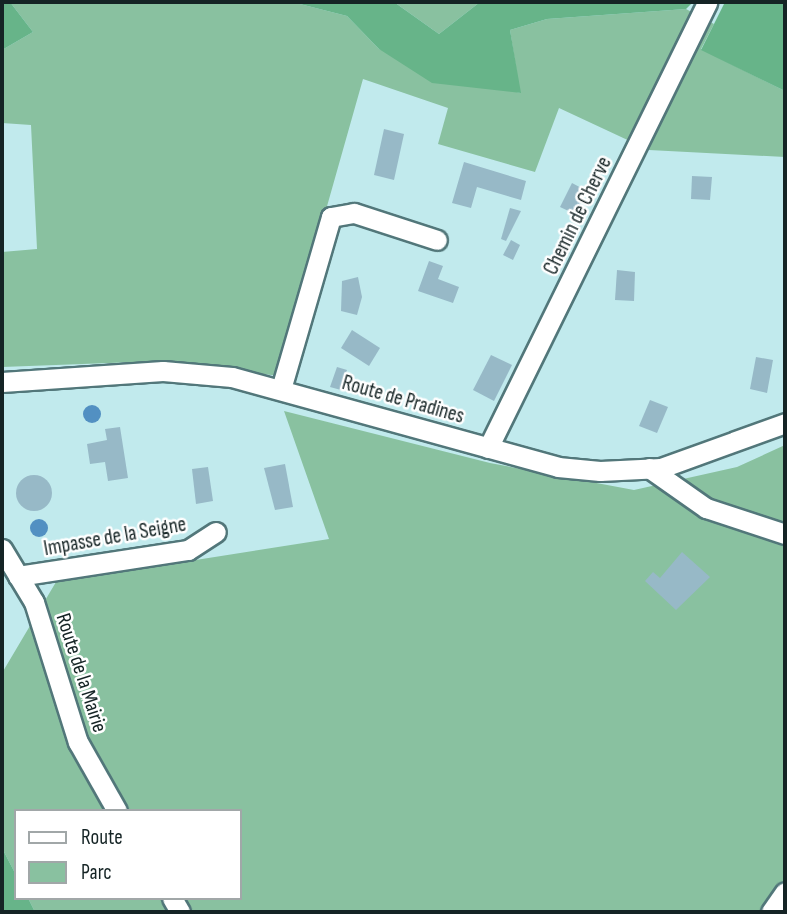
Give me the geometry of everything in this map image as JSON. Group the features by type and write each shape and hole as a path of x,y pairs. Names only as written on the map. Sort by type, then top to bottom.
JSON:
{"street":[{"name":"Chemin de Cherve","path":"488,448 707,2"},
{"path":"281,389 331,217 355,213 437,240"},
{"name":"Route de Pradines","path":"2,382 163,371 232,377 558,467 649,468 708,454 785,423"},
{"path":"649,468 706,508 785,534"},
{"name":"Impasse de la Seigne","path":"7,562 188,550 216,532"},
{"name":"Route de la Mairie","path":"7,562 38,615 78,742 116,809"},
{"path":"771,912 785,892"}],"green space":[{"path":"2,2 10,2 33,32 2,50"},
{"path":"10,2 292,2 347,16 379,49 520,93 510,30 547,19 686,9 714,24 701,49 785,91 785,157 649,150 559,108 535,172 438,144 448,108 363,79 279,376 163,361 2,367 2,252 37,249 31,125 2,123 2,50 33,32"},
{"path":"292,2 394,2 439,34 480,2 693,2 686,9 547,19 510,30 521,93 432,83 379,49 347,16"},
{"path":"394,2 480,2 439,34"},
{"path":"725,2 785,2 785,91 701,50"},
{"path":"284,411 490,463 634,490 737,467 785,445 785,912 35,912 29,900 242,900 242,809 14,809 14,871 2,848 2,673 56,582 329,539"},
{"path":"2,848 14,871 14,900 29,900 35,912 2,912"}],"water":[{"path":"92,405 98,408 101,414 98,420 92,423 86,420 83,414 86,408"},
{"path":"39,519 45,522 48,528 45,534 39,537 33,534 30,528 33,522"}],"building":[{"path":"384,129 404,134 394,180 374,175"},
{"path":"464,162 526,181 521,200 477,187 471,208 452,203"},
{"path":"692,176 712,177 710,200 691,199"},
{"path":"572,183 587,191 575,214 560,207"},
{"path":"510,208 521,211 506,241 501,239"},
{"path":"511,240 520,245 513,260 503,255"},
{"path":"429,261 443,266 438,279 459,287 453,303 418,291"},
{"path":"617,270 635,272 634,301 615,300"},
{"path":"358,277 362,297 357,315 341,311 342,281"},
{"path":"352,330 380,348 369,366 341,348"},
{"path":"491,355 512,365 494,401 473,390"},
{"path":"756,357 773,360 767,393 750,389"},
{"path":"337,367 347,370 341,390 330,387"},
{"path":"650,400 668,407 657,433 639,426"},
{"path":"120,427 128,478 108,481 105,462 90,464 87,444 107,440 105,429"},
{"path":"285,464 293,507 275,510 264,468"},
{"path":"208,467 213,501 196,504 192,469"},
{"path":"34,475 46,481 52,493 46,505 34,511 22,505 16,493 22,481"},
{"path":"682,552 710,577 676,610 645,581 653,572 660,578"}]}
